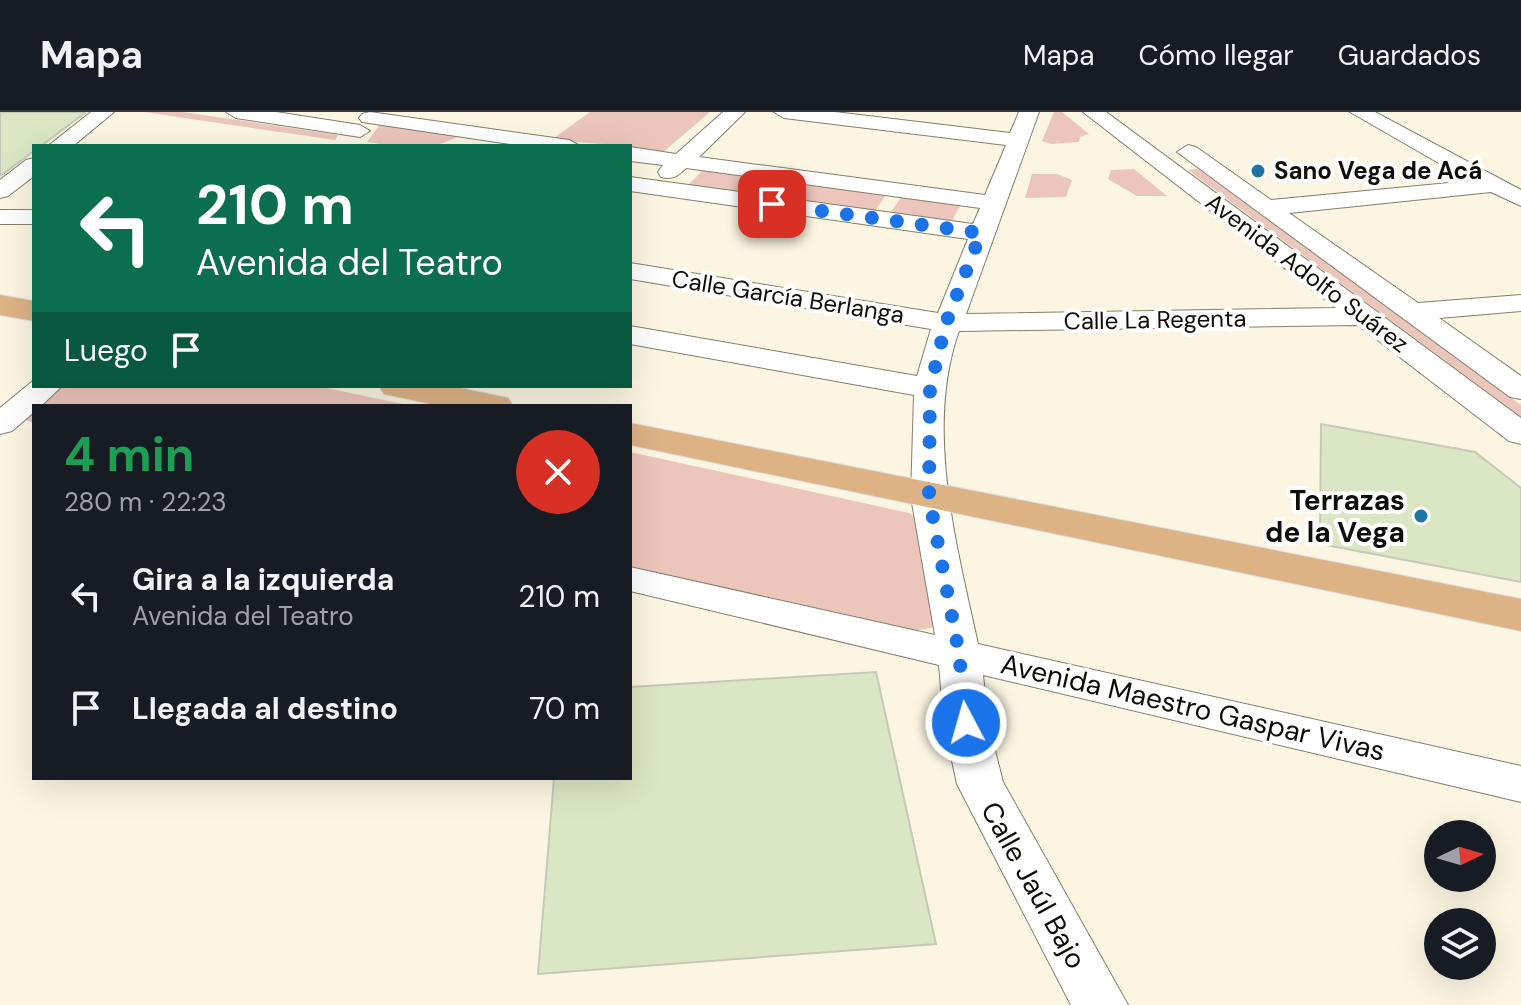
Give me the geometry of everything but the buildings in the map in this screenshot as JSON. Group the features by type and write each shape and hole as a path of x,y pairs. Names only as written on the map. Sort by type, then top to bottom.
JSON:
{"main road":[{"path":"0,305 32,311"},
{"path":"418,388 486,404"},
{"path":"632,434 1521,615"}],"street":[{"path":"62,144 104,112"},
{"path":"236,112 362,133 537,144"},
{"path":"641,186 681,162 735,112"},
{"path":"784,112 1017,140"},
{"name":"Calle Jaúl Bajo","path":"1029,112 946,323 930,388 929,497 959,653 966,723 980,784 1100,1005"},
{"name":"Avenida Adolfo Suárez","path":"1093,112 1521,434"},
{"name":"Avenida Adolfo Suárez","path":"1132,112 1521,390"},
{"path":"1360,112 1521,199"},
{"path":"632,154 992,203"},
{"path":"0,191 32,167"},
{"path":"1267,208 1496,185"},
{"path":"641,186 981,233"},
{"path":"0,217 32,217"},
{"name":"Calle García Berlanga","path":"632,271 946,323"},
{"path":"1412,312 1521,303"},
{"name":"Calle La Regenta","path":"946,323 1364,316"},
{"path":"632,335 930,388"},
{"path":"0,425 44,388"},
{"path":"0,425 32,435"},
{"name":"Avenida Maestro Gaspar Vivas","path":"632,579 1521,784"}],"shaded area":[{"path":"144,112 183,112 338,135 335,140"},
{"path":"590,112 710,112 661,154 632,150 632,144 551,140"},
{"path":"1054,112 1062,112 1089,134 1080,137 1079,142 1051,144 1042,141"},
{"path":"381,123 462,134 439,144 367,142"},
{"path":"706,167 760,175 740,196 685,188"},
{"path":"1134,169 1167,196 1137,196 1108,179 1111,170"},
{"path":"1198,169 1521,405 1521,417 1188,170"},
{"path":"1032,174 1057,174 1072,180 1066,197 1025,198"},
{"path":"775,176 888,192 873,214 755,197"},
{"path":"904,193 963,201 950,224 888,216"},
{"path":"56,388 326,388 402,404 36,404"},
{"path":"32,407 32,422 21,418"},
{"path":"632,452 916,517 935,627 908,632 632,566"}],"place":[{"name":"Sano Vega de Acá","path":"1258,171"},
{"name":"Terrazas de la Vega","path":"1421,516"}],"route":[{"path":"772,204 981,233 946,323 930,388 929,497 959,653 966,723"}]}
